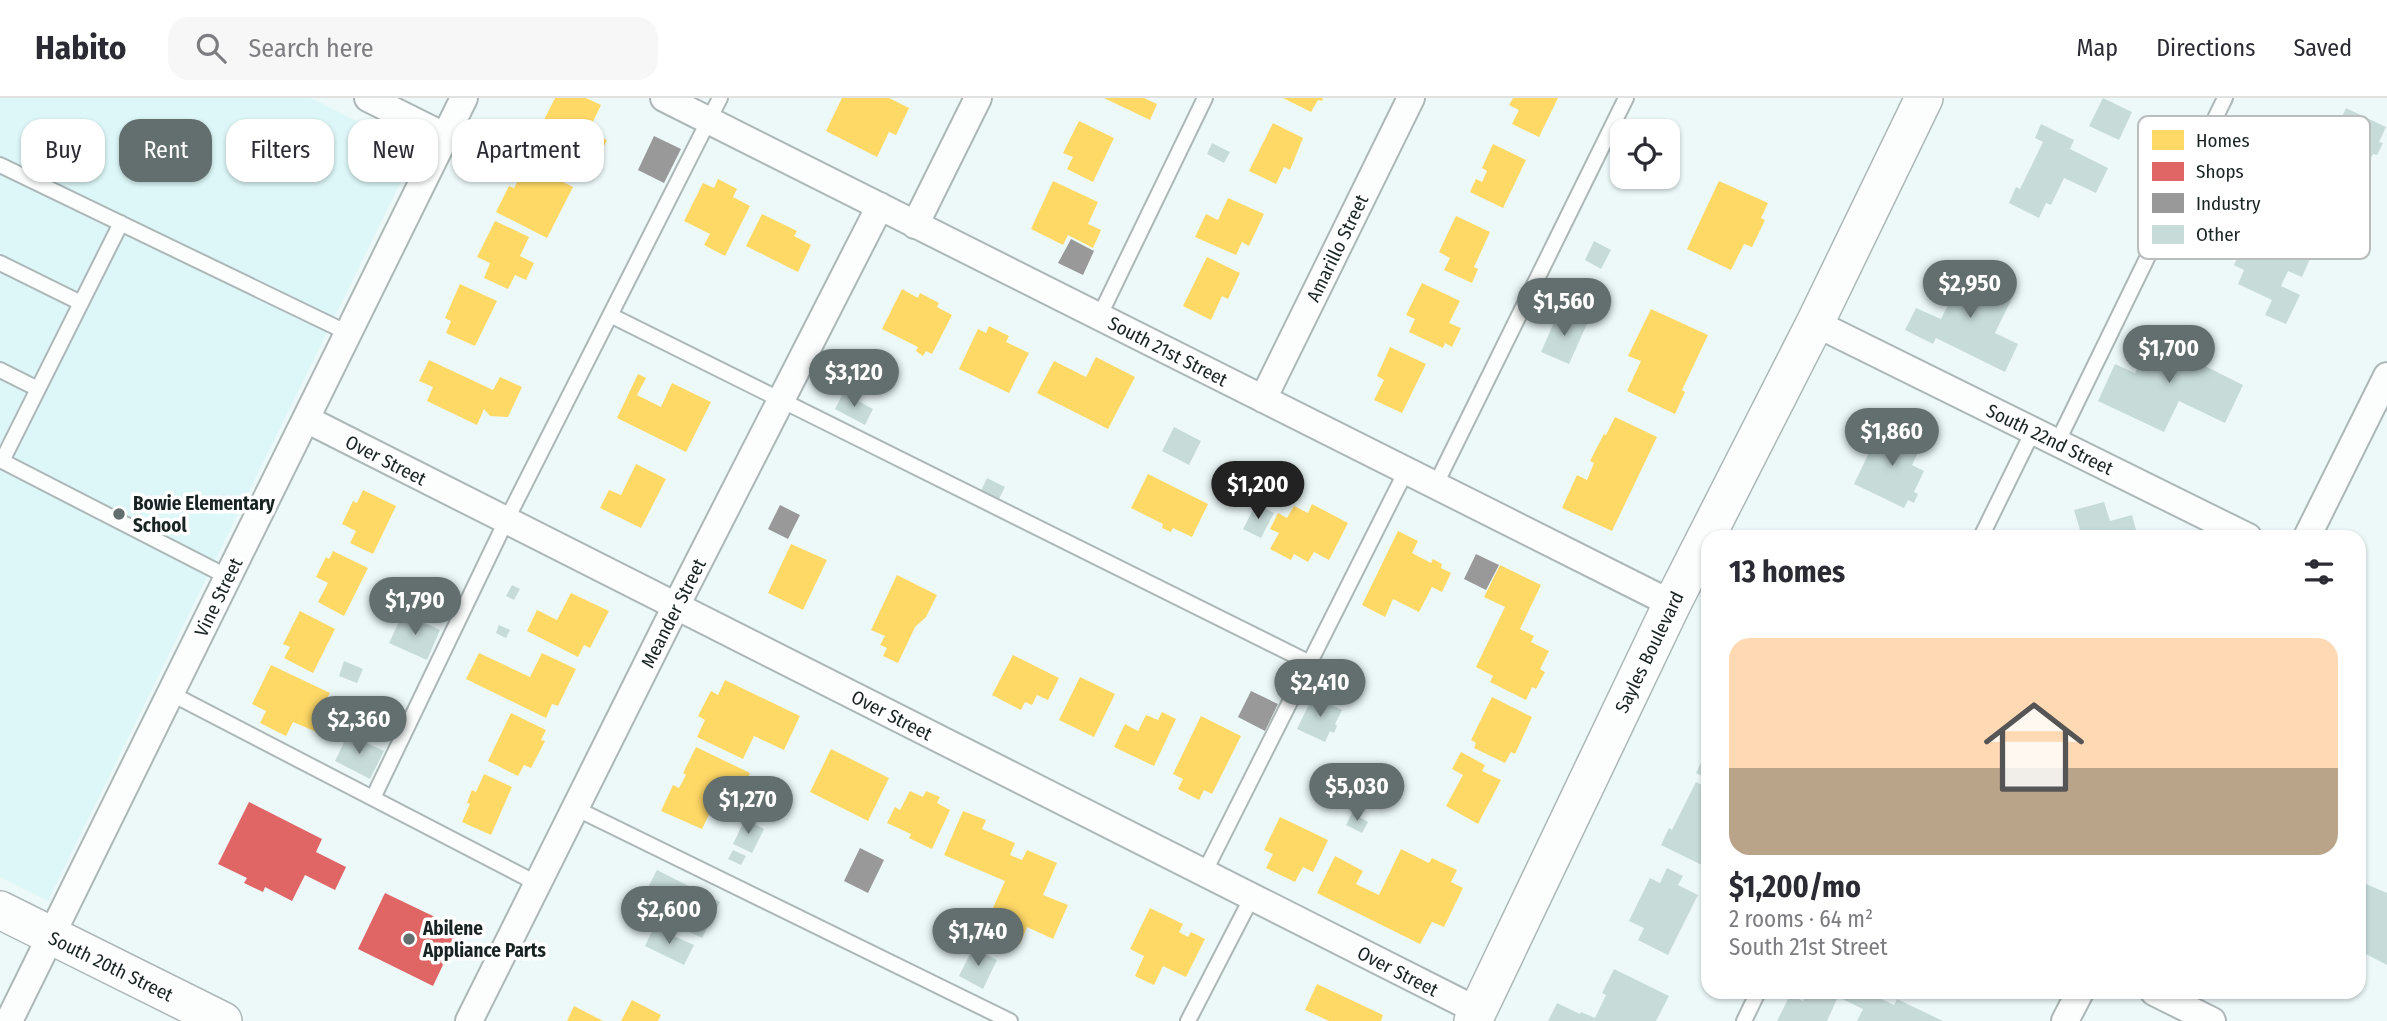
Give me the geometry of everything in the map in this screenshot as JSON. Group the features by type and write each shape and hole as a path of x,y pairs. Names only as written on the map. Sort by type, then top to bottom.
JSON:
{"main road":[{"name":"Sayles Boulevard","path":"1710,530 1815,323 1924,98"},
{"name":"Sayles Boulevard","path":"1476,1016 1701,547"},
{"name":"South 20th Street","path":"0,910 223,1021"}],"street":[{"path":"368,98 444,136"},
{"name":"Vine Street","path":"9,1021 464,98"},
{"name":"South 21st Street","path":"664,98 714,109 915,225 1672,604"},
{"path":"915,225 978,98"},
{"name":"Amarillo Street","path":"1263,399 1410,98"},
{"name":"Meander Street","path":"469,1021 880,206"},
{"name":"South 22nd Street","path":"1815,323 2234,530"},
{"path":"2310,530 2387,376"},
{"name":"Over Street","path":"306,419 1205,873 1476,1016"},
{"path":"2066,1021 2077,999"},
{"path":"2168,999 2212,1021"}],"lane":[{"path":"1099,317 1205,98"},
{"path":"1435,486 1626,98"},
{"path":"2216,116 2225,98"},
{"path":"373,798 506,521 714,109"},
{"path":"0,164 348,333"},
{"path":"121,223 1,461 228,577"},
{"path":"2057,443 2147,259"},
{"path":"0,263 81,303"},
{"path":"610,315 1310,663"},
{"path":"0,370 38,389"},
{"path":"1984,530 2033,431"},
{"path":"1205,873 1406,471"},
{"path":"170,693 538,884"},
{"path":"575,808 1010,1021"},
{"path":"1188,1021 1252,897"},
{"path":"1744,1021 1755,999"}],"shaded area":[{"name":"Bowie Elementary School","path":"0,98 311,98 353,119 348,119 348,182 401,182 48,901 0,877"}],"building: Homes":[{"path":"555,98 586,98 601,105 594,119 544,119"},
{"path":"842,98 889,98 909,108 896,135 889,132 877,157 826,131"},
{"path":"1104,98 1144,98 1157,104 1150,120"},
{"path":"1283,98 1323,98 1322,101 1318,100 1311,112"},
{"path":"1513,98 1558,98 1539,137 1512,124 1519,110 1509,105"},
{"path":"1079,121 1114,138 1093,182 1067,169 1073,157 1063,153"},
{"path":"1273,123 1303,138 1290,170 1284,167 1276,184 1249,171"},
{"path":"1493,144 1526,160 1503,208 1470,192 1476,179 1482,182 1487,171 1482,168"},
{"path":"718,179 737,189 733,197 750,206 725,256 704,245 710,234 684,221 703,183 714,188"},
{"path":"1053,181 1098,202 1088,224 1101,230 1093,248 1068,235 1063,245 1031,229"},
{"path":"1719,181 1768,203 1761,218 1765,220 1752,247 1744,244 1731,270 1687,249"},
{"path":"517,182 563,182 573,187 547,238 496,212 509,186 514,188"},
{"path":"1228,198 1264,214 1249,246 1242,242 1236,255 1195,237 1206,214 1218,220"},
{"path":"762,214 797,231 794,236 811,245 798,272 746,246"},
{"path":"1456,216 1490,232 1474,267 1478,269 1472,283 1444,270 1450,258 1439,252"},
{"path":"495,221 529,237 520,256 534,263 526,280 515,275 508,289 484,278 490,263 477,257"},
{"path":"1207,257 1240,273 1228,299 1222,296 1211,320 1183,306"},
{"path":"1422,283 1460,301 1449,323 1461,328 1452,347 1445,343 1443,348 1409,332 1415,319 1406,315"},
{"path":"460,284 497,301 475,346 446,333 451,321 445,318"},
{"path":"902,289 918,298 920,293 939,303 937,307 952,315 932,354 926,351 923,356 916,351 918,347 882,329"},
{"path":"1651,309 1708,335 1682,390 1685,392 1675,414 1627,391 1641,361 1628,356"},
{"path":"989,326 1009,336 1006,342 1029,353 1009,393 959,369 978,329 986,333"},
{"path":"1390,347 1426,364 1402,413 1374,400 1384,380 1377,376"},
{"path":"1096,357 1135,377 1108,429 1037,393 1054,361 1086,377"},
{"path":"429,360 493,390 500,377 522,387 508,417 490,416 484,409 477,425 427,401 433,387 419,381"},
{"path":"638,374 646,378 637,395 661,407 672,383 711,402 686,452 617,418"},
{"path":"1615,417 1657,437 1612,531 1562,508 1577,475 1587,480 1594,463 1590,461"},
{"path":"636,464 666,479 641,528 600,508 609,490 621,495"},
{"path":"1148,474 1208,504 1192,537 1173,528 1171,532 1162,528 1163,524 1131,508"},
{"path":"363,490 396,506 373,554 350,543 356,531 342,524 353,501 357,503"},
{"path":"1312,504 1348,523 1329,560 1314,552 1308,562 1294,554 1291,560 1270,549 1279,533 1270,529 1278,513 1287,518 1294,506 1308,513"},
{"path":"1398,531 1418,541 1412,553 1431,563 1433,559 1442,564 1441,568 1451,573 1442,592 1432,587 1419,612 1393,599 1385,617 1362,605"},
{"path":"791,544 827,560 803,610 768,593"},
{"path":"333,551 368,568 344,616 318,602 328,583 316,577 326,557 329,559"},
{"path":"1500,565 1541,585 1520,629 1534,636 1531,642 1549,651 1540,669 1545,672 1536,689 1532,687 1526,700 1490,682 1493,676 1476,667 1505,607 1484,597"},
{"path":"897,575 937,595 926,617 915,627 898,663 883,656 887,648 880,645 885,636 871,630"},
{"path":"571,593 609,611 590,648 584,645 578,657 527,631 537,610 557,620"},
{"path":"300,611 335,629 313,673 284,658 290,647 283,644"},
{"path":"479,653 530,677 542,653 576,669 558,706 552,704 546,718 466,679"},
{"path":"1013,655 1059,678 1048,700 1037,695 1032,705 1025,702 1021,710 992,695"},
{"path":"271,665 330,693 325,702 331,705 319,733 293,722 286,736 260,723 266,711 252,704"},
{"path":"1080,677 1115,694 1094,737 1059,720"},
{"path":"725,680 800,716 784,750 754,736 743,759 697,737 705,720 698,716 711,691 718,695"},
{"path":"1492,697 1532,717 1515,754 1511,752 1505,763 1474,748 1476,743 1471,740"},
{"path":"1162,712 1176,719 1154,766 1114,747 1125,724 1138,731 1146,715 1158,720"},
{"path":"511,713 546,730 541,740 545,741 531,768 524,765 518,776 488,761"},
{"path":"1201,716 1241,736 1212,794 1204,790 1199,800 1178,789 1183,779 1173,774"},
{"path":"696,747 750,773 736,803 719,794 702,829 661,811 673,785 679,788"},
{"path":"831,749 889,778 868,821 810,792"},
{"path":"1461,752 1485,765 1482,771 1501,780 1478,824 1446,806 1463,775 1452,769"},
{"path":"484,774 512,787 491,835 462,822 470,804 467,803 472,790 476,792"},
{"path":"910,791 923,797 926,791 940,797 937,803 950,810 932,849 909,838 911,834 887,823 895,807 900,810"},
{"path":"963,811 986,820 982,829 1015,843 1010,855 1022,860 1027,850 1057,863 1043,895 1068,905 1053,939 1027,927 1020,944 984,928 1005,881 944,855"},
{"path":"1280,817 1328,840 1313,872 1303,867 1295,882 1266,868 1273,854 1264,850"},
{"path":"1401,849 1429,863 1432,858 1457,870 1451,882 1463,888 1444,927 1432,922 1420,944 1317,893 1335,856 1363,871 1356,884 1379,895"},
{"path":"1150,908 1183,924 1179,932 1188,937 1191,932 1205,939 1186,977 1163,966 1154,985 1135,976 1144,956 1130,949"},
{"path":"1317,984 1383,1015 1381,1021 1329,1021 1305,1010"},
{"path":"632,1000 661,1015 658,1021 621,1021"},
{"path":"574,1006 603,1021 567,1021"}],"building: Shops":[{"path":"249,802 322,839 316,852 346,867 335,890 305,875 292,901 265,887 263,892 244,883 247,878 218,864"},
{"name":"Abilene Appliance Parts","path":"385,893 460,929 433,986 358,949"}],"building: Industry":[{"path":"654,136 681,149 664,183 638,170"},
{"path":"1071,239 1094,251 1083,275 1058,263"},
{"path":"1265,469 1287,480 1274,506 1252,494"},
{"path":"780,505 800,515 788,539 768,529"},
{"path":"1476,554 1499,565 1486,590 1464,579"},
{"path":"1251,691 1278,704 1265,731 1238,717"},
{"path":"860,848 884,860 868,893 844,881"}],"building: Other":[{"path":"2103,98 2132,112 2119,140 2089,126"},
{"path":"2346,108 2363,116 2342,116"},
{"path":"2370,119 2386,127 2379,142 2383,143 2377,155 2373,154 2370,160"},
{"path":"2041,124 2074,140 2070,149 2108,168 2096,193 2064,178 2051,205 2046,203 2039,218 2009,203 2016,187 2020,189 2043,142 2035,138"},
{"path":"1212,143 1230,152 1224,163 1207,154"},
{"path":"1594,241 1611,250 1601,269 1585,260"},
{"path":"2237,259 2310,259 2302,277 2288,271 2281,286 2300,295 2286,324 2265,315 2272,300 2238,284 2244,270 2234,265"},
{"path":"1965,261 1984,271 1981,278 2014,294 1995,333 2018,344 2005,372 1936,338 1933,344 1905,330 1916,308 1941,319 1952,297 1948,296"},
{"path":"1573,284 1589,291 1582,306 1565,298"},
{"path":"1559,311 1587,324 1569,364 1541,352"},
{"path":"2159,330 2194,347 2189,358 2243,385 2225,423 2179,401 2164,432 2098,401 2115,364 2135,373 2151,339 2154,340"},
{"path":"843,393 873,409 865,425 835,409"},
{"path":"1886,425 1923,442 1912,465 1924,471 1914,492 1918,494 1914,503 1908,500 1904,508 1854,484 1875,440 1878,442"},
{"path":"1174,427 1201,441 1189,465 1162,451"},
{"path":"987,478 1005,487 999,499 981,491"},
{"path":"2104,502 2110,521 2132,515 2136,530 2080,530 2074,510"},
{"path":"1256,504 1274,513 1261,538 1243,529"},
{"path":"401,582 417,589 411,601 396,593"},
{"path":"512,585 520,589 514,600 506,596"},
{"path":"403,613 440,630 427,660 389,643"},
{"path":"499,625 510,630 506,638 496,633"},
{"path":"344,661 363,669 357,683 339,676"},
{"path":"1313,696 1342,710 1334,733 1330,731 1325,742 1297,729"},
{"path":"348,734 384,751 370,779 335,761"},
{"path":"1701,763 1701,776 1696,773"},
{"path":"1696,782 1701,784 1701,865 1661,845 1669,828 1672,830"},
{"path":"1352,813 1368,822 1362,833 1346,825"},
{"path":"745,819 764,829 752,853 733,844"},
{"path":"733,850 746,856 741,865 728,859"},
{"path":"1667,868 1683,876 1678,885 1698,895 1668,955 1638,940 1644,928 1629,921 1650,878 1660,883"},
{"path":"657,870 720,902 702,938 638,907"},
{"path":"2366,884 2387,893 2387,965 2366,954"},
{"path":"654,927 694,945 684,965 645,946"},
{"path":"973,948 997,960 983,989 959,976"},
{"path":"1614,969 1669,996 1656,1021 1548,1021 1557,1003 1595,1018 1606,995 1602,993"},
{"path":"1788,999 1837,999 1827,1021 1777,1021"},
{"path":"1842,999 1882,999 1894,1005 1897,999 1943,1021 1857,1021 1863,1009"}],"place":[{"name":"Bowie Elementary School","path":"119,514"},
{"name":"Abilene Appliance Parts","path":"409,939"}]}
